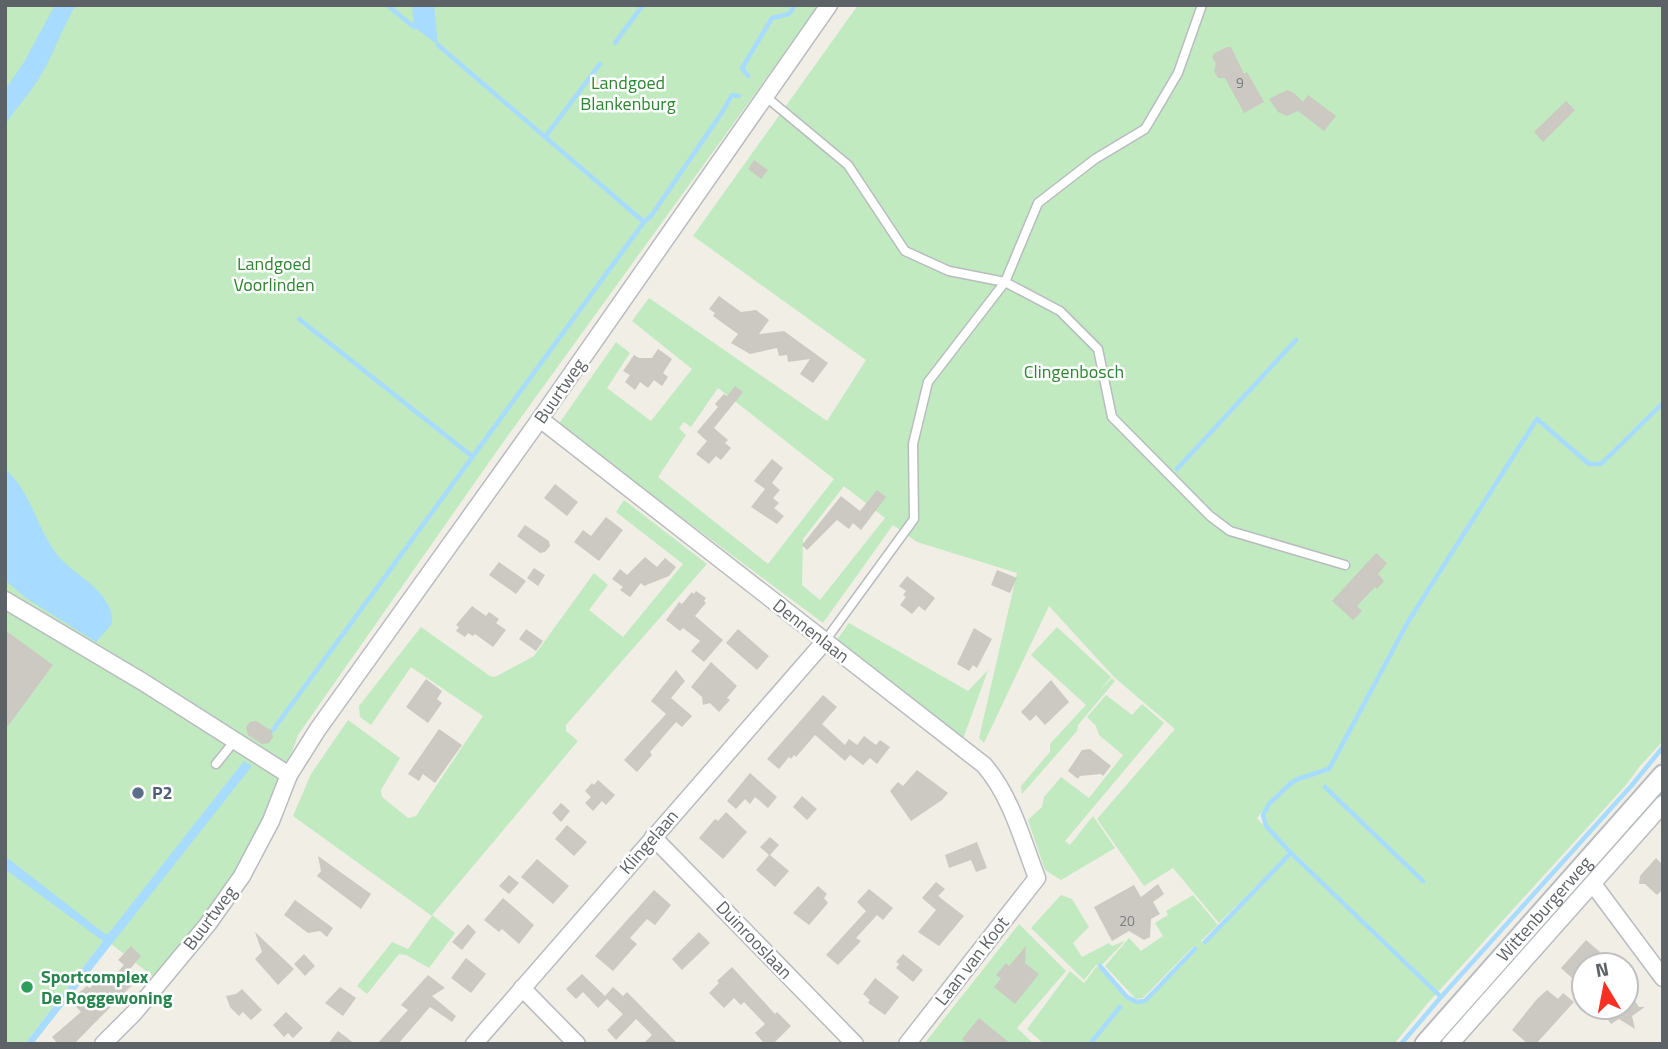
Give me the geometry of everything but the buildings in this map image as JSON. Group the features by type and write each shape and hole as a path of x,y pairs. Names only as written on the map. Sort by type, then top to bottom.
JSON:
{"street":[{"name":"Buurtweg","path":"103,1044 134,1013 208,924 242,876 271,821 289,775 318,729 540,419 829,5"},
{"name":"Dennenlaan","path":"540,419 984,765 1005,795 1037,878"},
{"path":"5,600 236,739 289,775"},
{"name":"Klingelaan","path":"474,1044 825,641"},
{"name":"Wittenburgerweg","path":"1425,1044 1663,775"},
{"name":"Wittenburgerweg","path":"1450,1044 1663,804"},
{"name":"Duinrooslaan","path":"653,837 855,1044"},
{"name":"Laan van Koot","path":"907,1044 1037,878"},
{"path":"1593,884 1663,978"},
{"path":"522,988 577,1044"}],"lane":[{"path":"825,641 914,519 913,444 928,382 1005,282 1038,203 1095,159 1145,129 1178,73 1202,5"},
{"path":"765,96 848,165 905,251 949,271 1005,282 1060,311 1098,349 1112,416 1210,516 1230,531 1345,565"},
{"path":"216,764 236,739"}],"green space":[{"name":"Landgoed Voorlinden","path":"5,5 819,5 499,448 298,735 258,834 238,872 209,913 155,978 92,929 103,941 25,1044 5,1044"},
{"name":"Clingenbosch","path":"858,5 1663,5 1663,741 1394,1044 1092,1044 1122,1007 1120,1005 1088,1044 1044,1044 1027,1029 1070,971 1084,983 1097,966 1126,997 1137,1004 1146,1002 1197,950 1193,947 1143,998 1136,999 1105,966 1129,938 1141,951 1163,936 1155,923 1168,915 1166,911 1193,895 1218,925 1201,941 1205,944 1294,853 1268,827 1265,821 1267,806 1257,818 1288,855 1219,923 1173,868 1144,886 1097,819 1175,729 1115,678 1049,606 984,743 979,738 1017,573 917,542 893,525 823,623 558,425 616,342 630,353 607,388 651,421 692,369 632,321 649,298 827,421 866,360 693,236","holes":["718,388 834,479 768,564 658,477 686,435 679,428 684,422 691,427","844,486 885,518 820,600 802,585 803,539"]},
{"path":"624,500 707,564 566,725 566,731 578,741 432,915 455,933 429,968 399,954 367,994 357,986 392,942 408,949 432,916 293,816 311,774 348,720 400,758 381,790 382,797 408,818 416,816 483,716 411,667 371,725 360,717 359,706 421,627 495,677 534,656 594,573 608,585 589,610 623,637 683,564 616,512"},
{"path":"849,623 968,691 988,670 963,739 836,641"},
{"path":"1057,627 1111,677 1100,690 1112,678 1115,681 1078,725 1077,731 1022,794 1021,786 1050,752 1050,744 1086,705 1031,655"},
{"path":"1106,695 1132,715 1142,704 1164,723 1065,841 1070,845 1093,816 1115,848 1061,880 1045,870 1028,820 1042,807 1044,797 1061,777 1089,798 1123,755 1099,735 1096,726 1087,717"},
{"path":"1061,895 1072,899 1089,927 1073,943 1082,957 1109,943 1112,946 1125,941 1103,964 1096,965 1084,980 1031,928"},
{"path":"1019,924 1066,971 1017,1028 1034,1044 924,1044"}],"water":[{"path":"55,5 76,5 43,71 5,125 5,90 24,62"},
{"path":"412,5 434,5 438,45 414,27"},
{"path":"5,469 22,489 59,557 93,586 107,603 112,624 96,642 26,598 5,580"},
{"path":"244,761 252,766 33,1044 25,1044 103,941 5,869 5,856 105,934 109,933"}],"waterway":[{"path":"387,5 414,27"},
{"path":"615,43 643,5"},
{"path":"748,76 742,68 772,18 789,14 795,5"},
{"path":"438,45 644,222"},
{"path":"545,137 600,64"},
{"path":"273,730 651,216 732,95 739,96"},
{"path":"299,319 473,457"},
{"path":"1177,469 1296,340"},
{"path":"1441,997 1291,853 1266,826 1263,815 1269,804 1291,783 1329,769 1409,620 1537,419 1589,464 1601,464 1663,403"},
{"path":"1401,1044 1663,747"},
{"path":"1325,787 1423,881"},
{"path":"1205,942 1291,853"},
{"path":"1100,966 1127,997 1137,1002 1145,1001 1195,949"},
{"path":"1090,1044 1120,1007"}],"place":[{"name":"P2","path":"138,793"},
{"name":"Sportcomplex De Roggewoning","path":"27,987"}],"park label":[{"name":"Landgoed Blankenburg","path":"628,93"}]}
